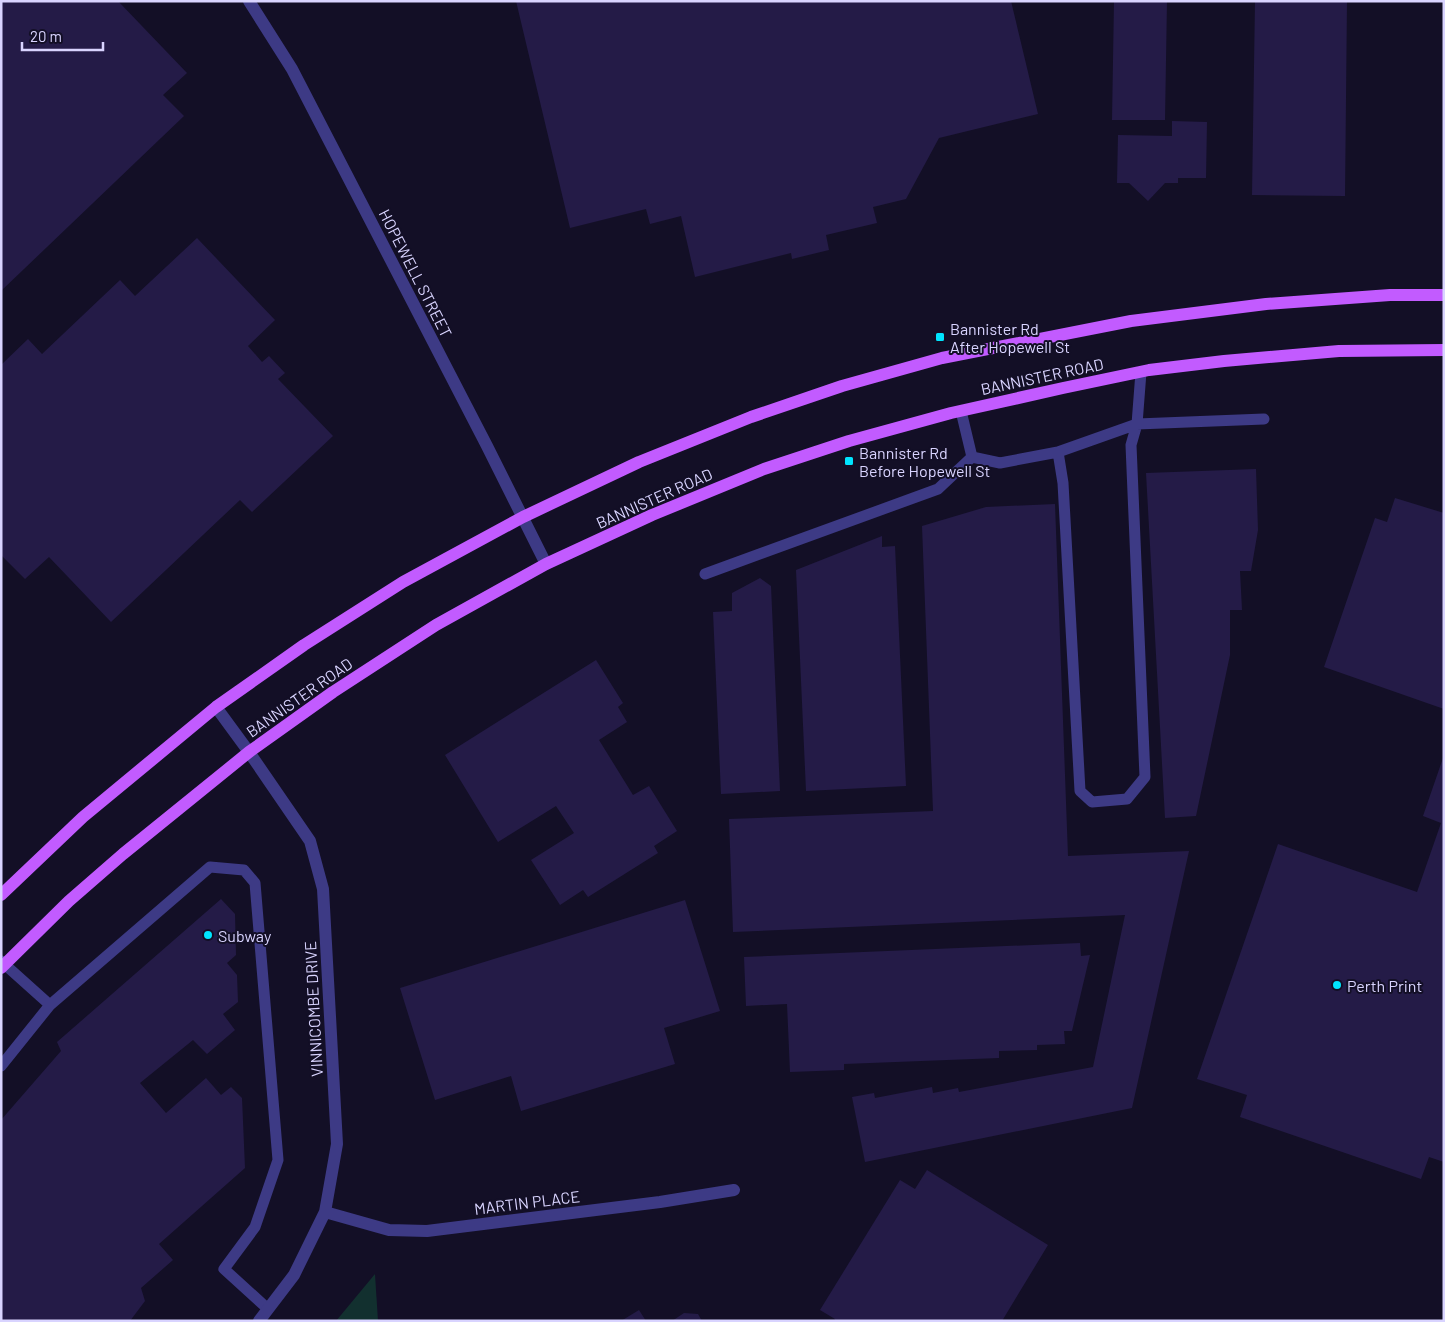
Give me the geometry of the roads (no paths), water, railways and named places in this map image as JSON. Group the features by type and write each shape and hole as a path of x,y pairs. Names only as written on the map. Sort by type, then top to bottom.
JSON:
{"main road":[{"path":"1,895 83,817 216,707 304,646 403,582 523,517 639,462 751,417 842,386 942,358 1131,322 1266,304 1390,295 1444,295"},
{"name":"BANNISTER ROAD","path":"2,964 122,854 249,752 332,692 436,625 546,564 652,515 764,469 849,441 961,411 1063,388 1141,372 1224,361 1339,351 1444,350"}],"street":[{"name":"HOPEWELL STREET","path":"250,1 292,69 546,564"},
{"name":"VINNICOMBE DRIVE","path":"216,707 310,841 322,889 337,1144 325,1212 294,1275 258,1321"},
{"name":"MARTIN PLACE","path":"325,1212 389,1230 427,1231 660,1202 734,1190"}],"lane":[{"path":"1058,452 1063,483 1080,791 1092,802 1127,799 1145,777 1131,445 1137,424 1141,372"},
{"path":"961,411 972,457"},
{"path":"972,457 1000,463 1058,452 1137,424 1264,419"},
{"path":"704,574 938,489 972,457"},
{"path":"1,1066 50,1005 210,867 244,870 255,883 278,1160 255,1227 224,1269 268,1309"},
{"path":"2,964 50,1005"}],"place":[{"name":"Bannister Rd After Hopewell St","path":"940,337"},
{"name":"Bannister Rd Before Hopewell St","path":"849,461"},
{"name":"Subway","path":"208,935"},
{"name":"Perth Print","path":"1337,985"}]}
